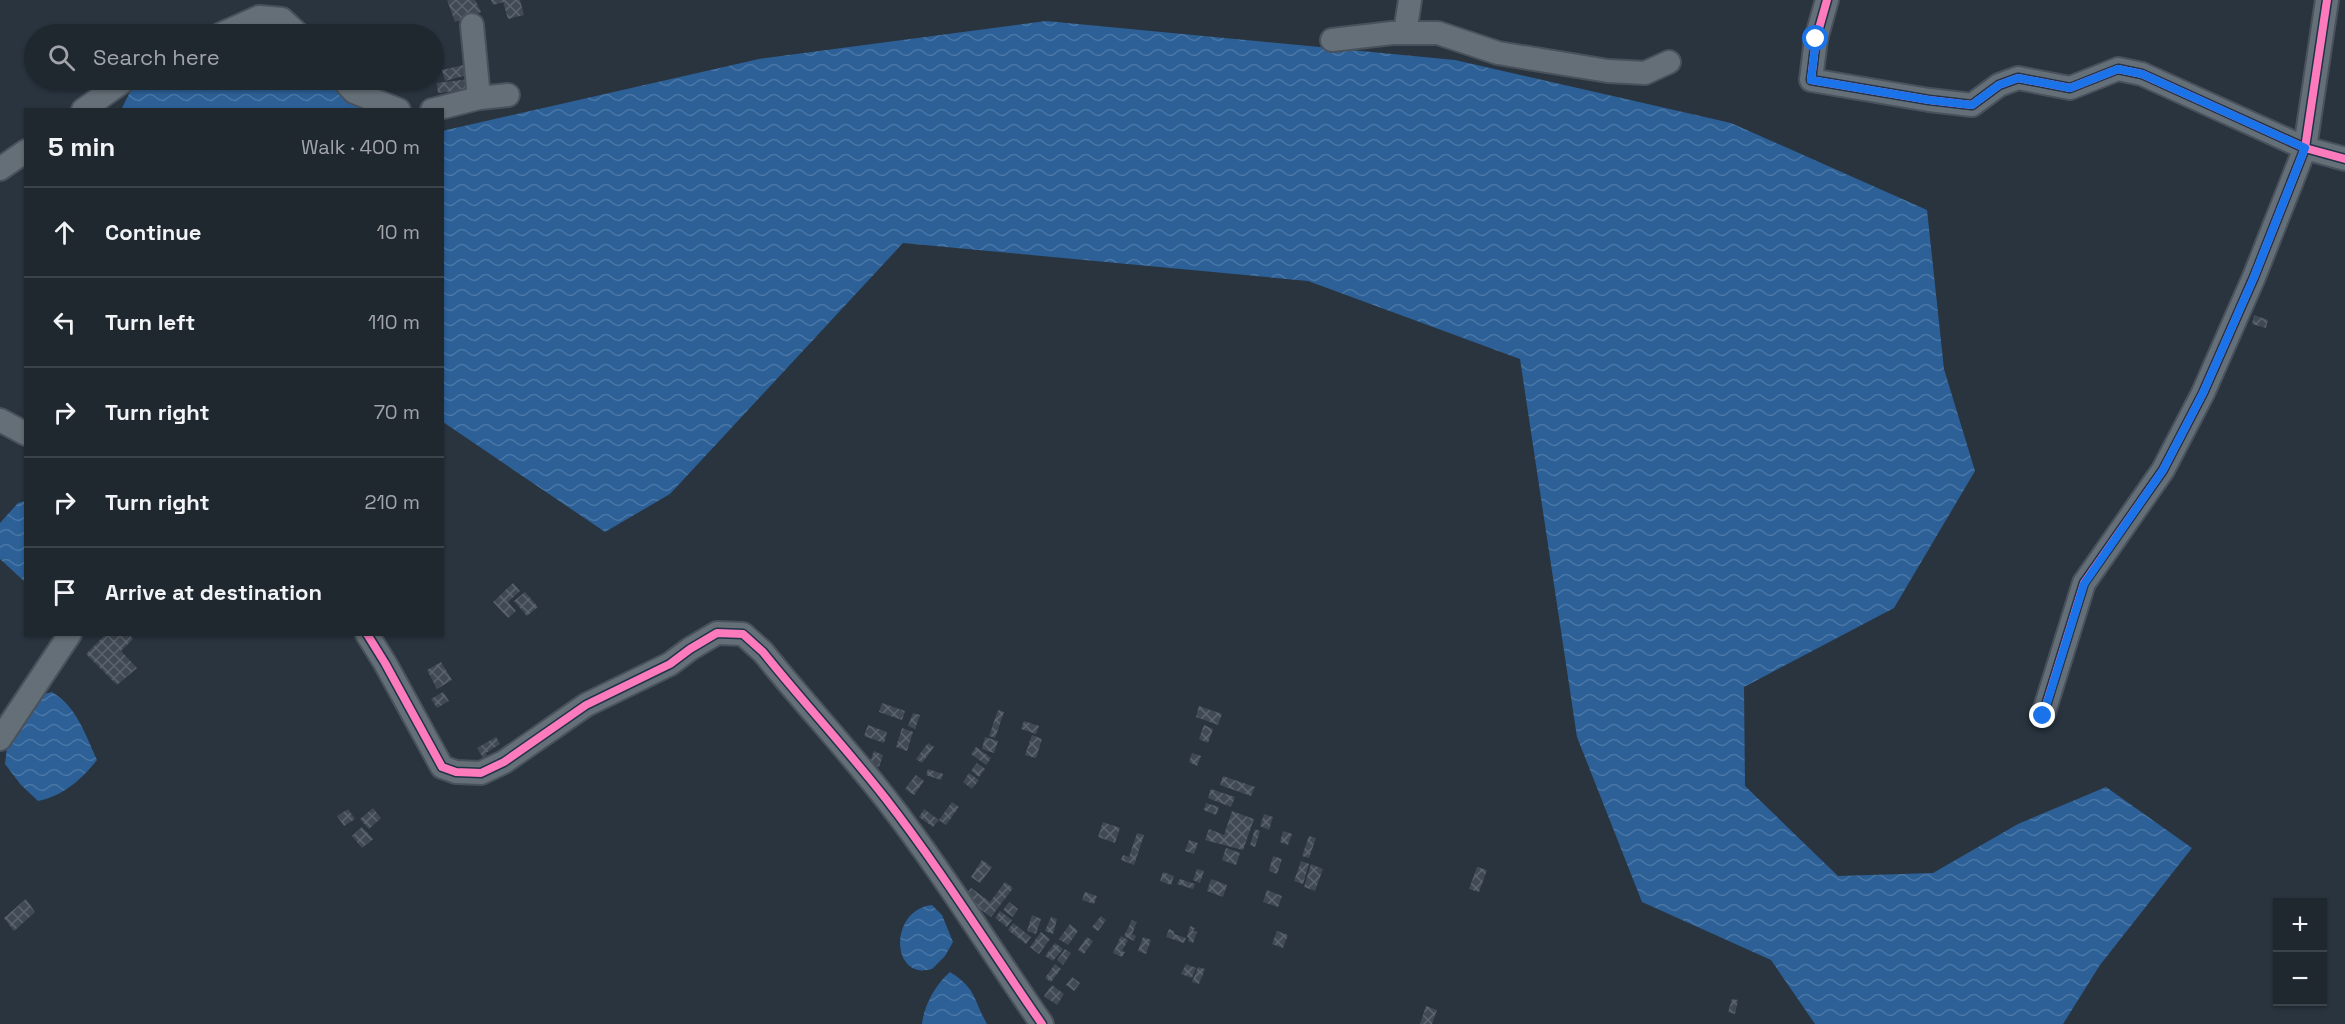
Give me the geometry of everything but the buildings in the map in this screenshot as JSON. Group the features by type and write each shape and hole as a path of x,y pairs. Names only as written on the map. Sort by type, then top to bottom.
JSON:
{"street":[{"path":"1405,33 1410,0"},
{"path":"1827,0 1816,39 1811,80 1972,105 1999,85 2018,78 2070,88 2118,69 2142,74 2305,148 2345,159"},
{"path":"2043,716 2084,584 2163,470 2203,393 2254,277 2305,148 2327,0"},
{"path":"243,24 258,17 282,19 287,24"},
{"path":"472,25 479,98"},
{"path":"1332,40 1405,33 1438,33 1498,53 1608,71 1645,73 1669,62"},
{"path":"86,108 111,90"},
{"path":"352,90 394,108"},
{"path":"440,108 479,98 508,95"},
{"path":"0,170 24,152"},
{"path":"0,420 24,433"},
{"path":"368,636 442,767 456,772 481,773 504,762 586,705 670,664 717,633 743,634 763,652 886,799 946,882 1042,1024"},
{"path":"0,739 69,636"}],"water":[{"path":"1046,21 1455,60 1731,123 1927,210 1944,369 1975,471 1894,608 1744,687 1745,786 1838,876 1933,873 2018,824 2106,787 2192,848 2100,965 2063,1024 1815,1024 1771,960 1642,902 1577,737 1520,359 1308,281 903,243 670,494 605,532 444,423 444,131 759,59"},
{"path":"131,90 352,90 375,108 122,108"},
{"path":"24,502 24,581 0,559 0,523 18,503"},
{"path":"52,692 61,698 74,713 97,760 71,786 56,795 38,801 21,785 5,764 8,738 37,696"},
{"path":"932,905 942,915 953,942 945,956 932,969 919,970 909,966 903,958 901,937 910,916 919,909"},
{"path":"950,972 970,989 987,1024 922,1024 931,995"}],"cycle path":[{"path":"1827,0 1816,39 1811,80 1972,105 1999,85 2018,78 2070,88 2118,69 2142,74 2305,148 2327,0"},
{"path":"2043,715 2084,583 2163,470 2203,393 2254,277 2305,148 2345,159"},
{"path":"368,636 442,767 456,772 481,773 504,762 586,705 670,664 717,633 743,634 763,652 907,826 1042,1024"}],"route":[{"path":"1816,39 1811,80 1972,105 1999,85 2018,78 2070,88 2118,69 2142,74 2305,148 2254,277 2203,393 2163,470 2084,584 2043,716"}]}
